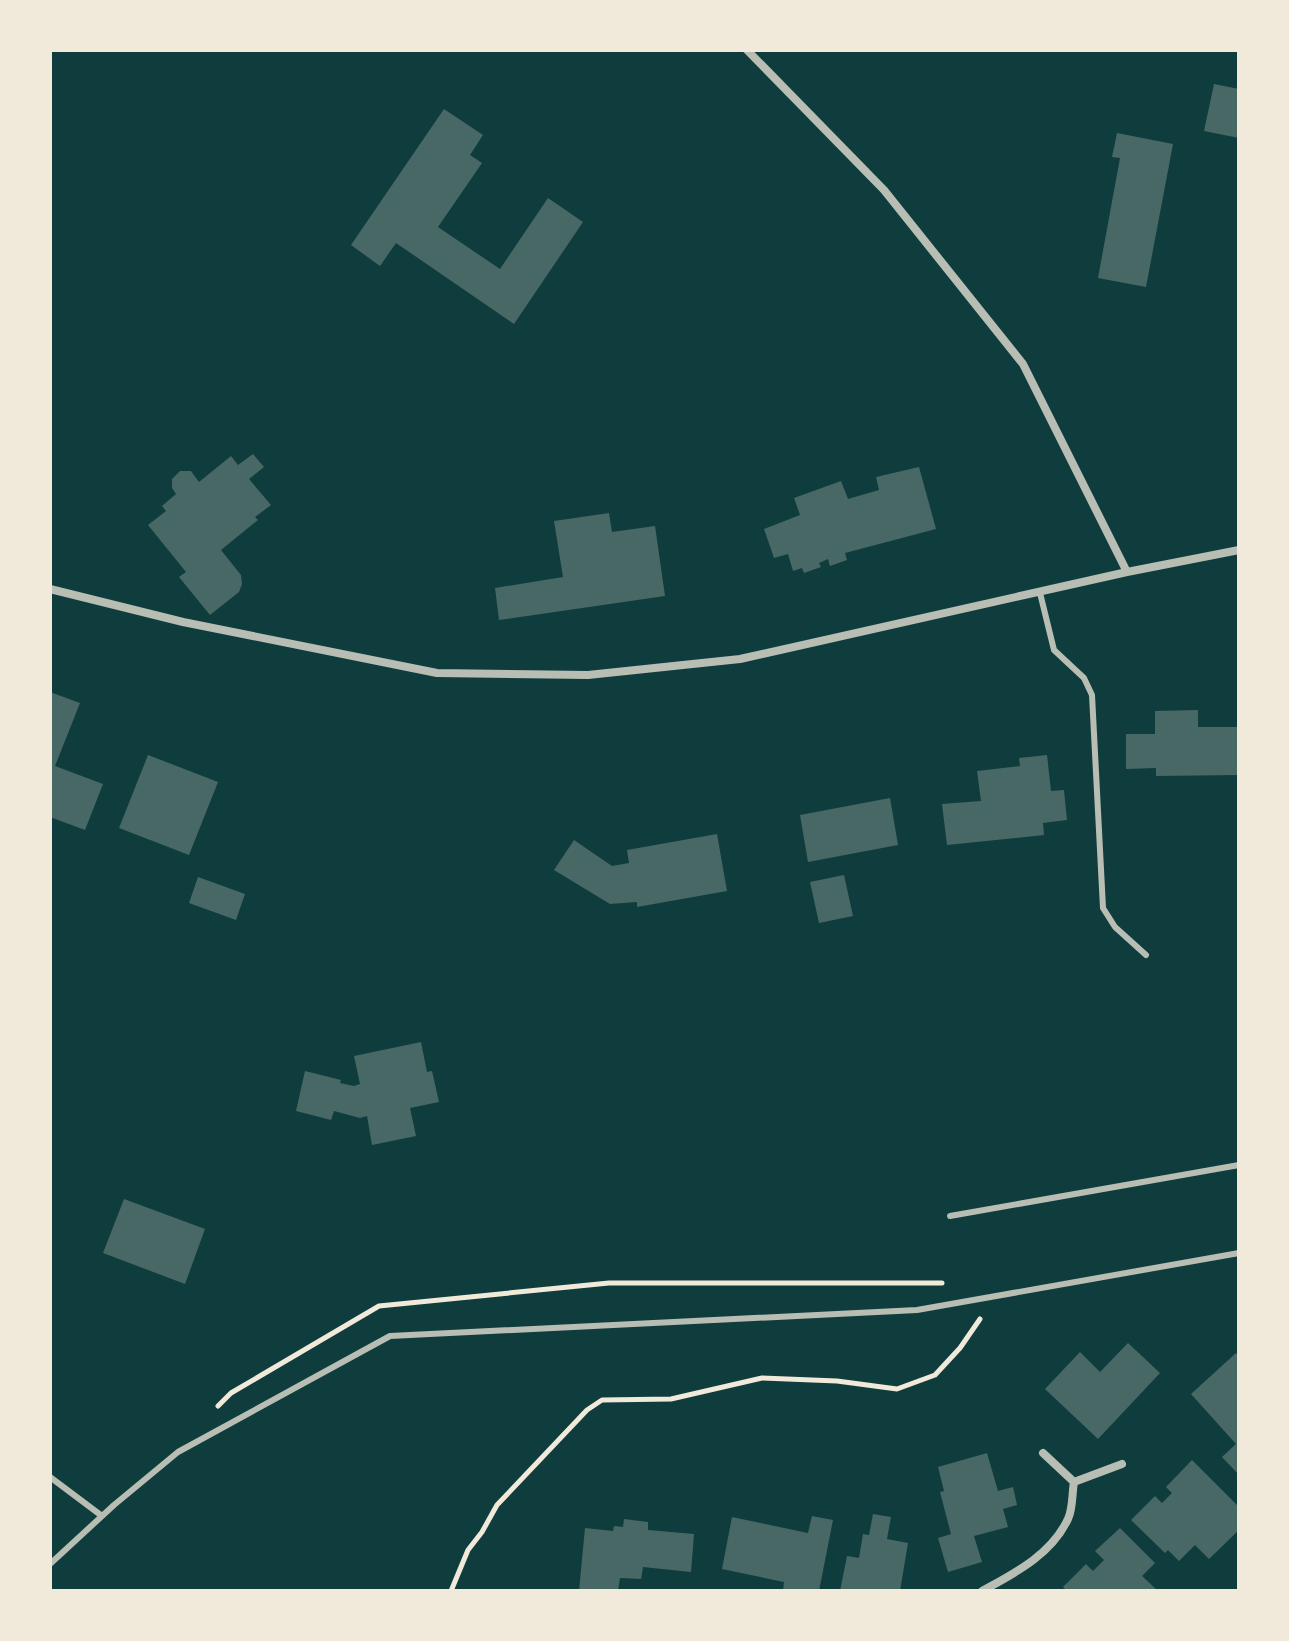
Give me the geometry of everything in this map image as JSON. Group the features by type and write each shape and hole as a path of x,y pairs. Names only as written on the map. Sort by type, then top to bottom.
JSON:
{"street":[{"path":"747,50 884,190 1023,364 1127,572"},
{"path":"50,589 183,622 437,673 588,675 740,659 1127,572 1239,550"},
{"path":"1043,1453 1074,1482"},
{"path":"1074,1482 1122,1464"},
{"path":"982,1591 1025,1568 1048,1546 1069,1518 1074,1482"}],"lane":[{"path":"1040,593 1054,650 1084,678 1092,695 1103,908 1115,927 1146,955"},
{"path":"950,1216 1239,1165"},
{"path":"50,1564 178,1452 390,1336 917,1310 1239,1253"},
{"path":"50,1477 102,1516"}],"path":[{"path":"451,1591 468,1550 497,1505 587,1410 602,1400 671,1399 762,1378 837,1381 897,1389 935,1375 960,1348 981,1317"}],"building":[{"path":"1214,84 1239,89 1239,138 1204,131"},
{"path":"444,109 483,135 470,155 482,163 438,227 500,269 548,198 583,222 514,324 396,243 380,266 351,245"},
{"path":"1117,133 1173,144 1146,287 1098,278 1120,158 1112,157"},
{"path":"253,454 264,467 249,479 271,505 255,517 258,520 221,550 241,575 242,584 239,592 210,615 179,577 186,572 148,525 166,511 162,506 176,494 172,479 180,471 191,471 199,482 231,456 238,465"},
{"path":"919,467 936,529 845,553 847,560 830,566 828,559 819,563 821,567 804,573 802,568 793,571 788,554 774,558 764,529 800,515 794,498 841,481 848,499 879,490 876,477"},
{"path":"609,513 612,532 655,526 665,596 499,620 495,588 563,577 554,521"},
{"path":"50,692 80,703 55,766 103,784 85,830 50,817"},
{"path":"1198,710 1198,727 1239,727 1239,775 1156,776 1156,768 1126,769 1126,734 1155,734 1155,711"},
{"path":"148,755 218,782 189,855 119,828"},
{"path":"1047,755 1051,791 1064,790 1067,820 1043,823 1044,835 947,845 942,804 981,801 977,771 1020,766 1019,758"},
{"path":"890,798 898,845 808,862 800,815"},
{"path":"717,834 727,891 637,907 637,902 610,904 554,870 574,840 612,866 629,863 627,850"},
{"path":"844,875 853,916 819,923 810,882"},
{"path":"198,877 245,894 236,920 189,903"},
{"path":"421,1042 427,1072 432,1071 439,1102 410,1108 416,1136 372,1145 367,1116 360,1118 334,1111 331,1120 296,1111 305,1071 354,1086 360,1084 354,1056"},
{"path":"124,1199 205,1229 185,1284 103,1253"},
{"path":"1128,1343 1160,1373 1098,1439 1045,1389 1080,1352 1100,1372"},
{"path":"1236,1353 1239,1357 1239,1475 1222,1457 1236,1444 1191,1394"},
{"path":"987,1453 998,1491 1013,1487 1017,1505 1003,1509 1008,1527 974,1536 982,1562 948,1572 938,1538 951,1534 940,1492 944,1491 938,1467"},
{"path":"1192,1460 1239,1507 1239,1530 1209,1559 1195,1545 1179,1561 1168,1550 1165,1553 1131,1520 1155,1496 1162,1503 1172,1493 1166,1487"},
{"path":"873,1514 891,1517 887,1539 908,1543 900,1591 840,1591 847,1556 859,1558 863,1534 869,1535"},
{"path":"812,1516 833,1520 819,1591 783,1591 784,1582 722,1569 732,1517 808,1533"},
{"path":"624,1519 648,1522 648,1530 694,1534 691,1572 643,1567 641,1579 620,1578 618,1591 579,1591 585,1528 613,1531 614,1526 623,1527"},
{"path":"1120,1528 1155,1563 1142,1576 1158,1591 1067,1591 1063,1587 1086,1564 1093,1571 1104,1560 1095,1551"}]}
